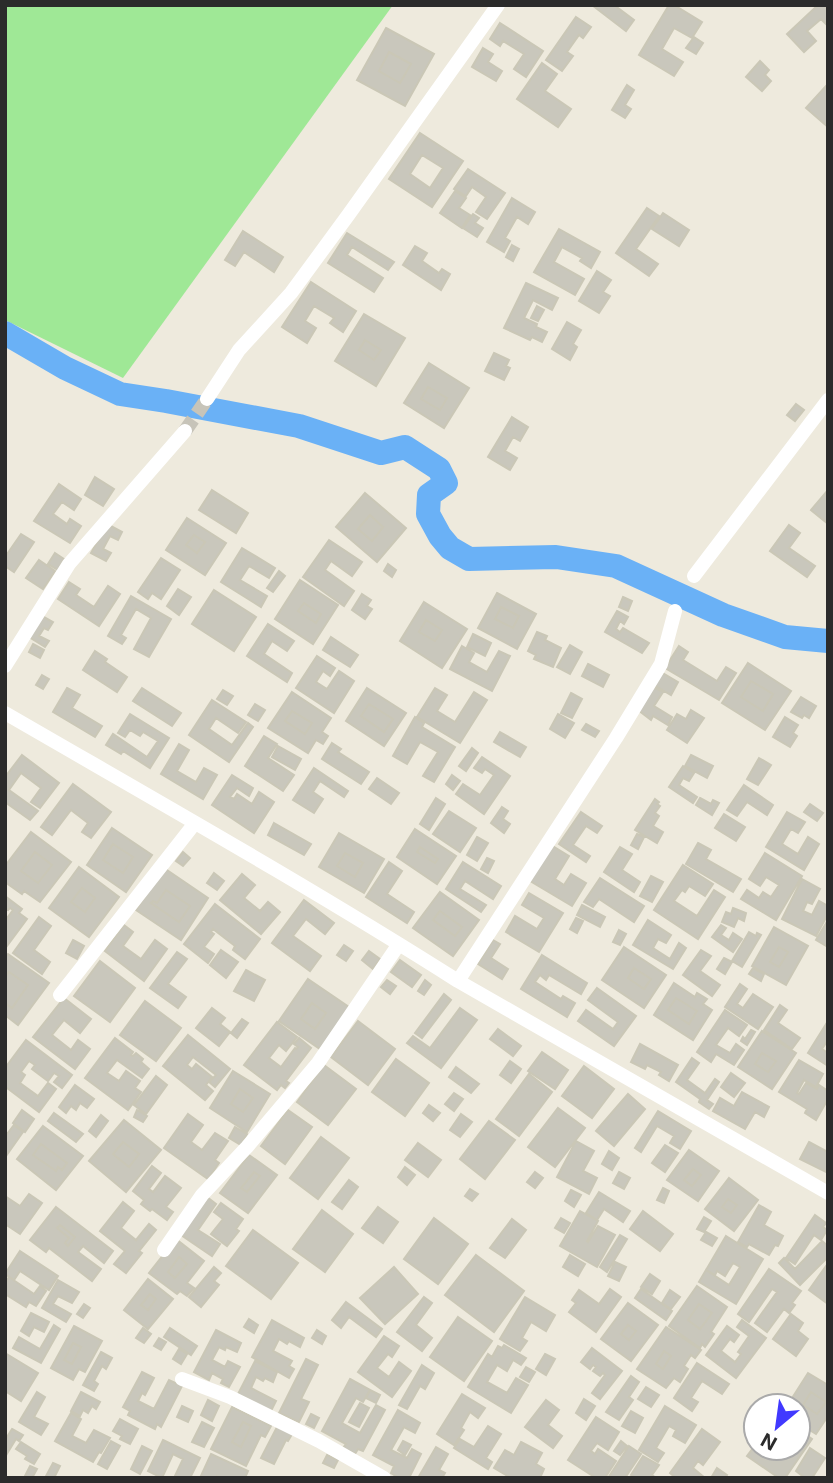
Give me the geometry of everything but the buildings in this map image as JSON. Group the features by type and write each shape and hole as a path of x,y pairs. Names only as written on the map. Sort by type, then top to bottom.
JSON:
{"street":[{"path":"207,399 239,350 291,293 341,226 498,5"},
{"path":"694,576 828,400"},
{"path":"5,666 69,564 185,431"},
{"path":"458,981 661,664 675,611"},
{"path":"5,713 400,944 458,981 828,1193"},
{"path":"61,995 195,823"},
{"path":"164,1250 202,1195 247,1147 318,1063 400,944"},
{"path":"182,1379 230,1397 319,1441 384,1478"}],"green space":[{"path":"5,5 393,5 123,378 5,320"}],"waterway":[{"path":"5,333 65,368 120,394 299,426 381,453 405,447 439,469 446,483 429,495 428,514 450,548 469,559 556,557 616,566 723,615 785,637 828,641"}],"tunnel":[{"path":"185,431 207,399"}]}
